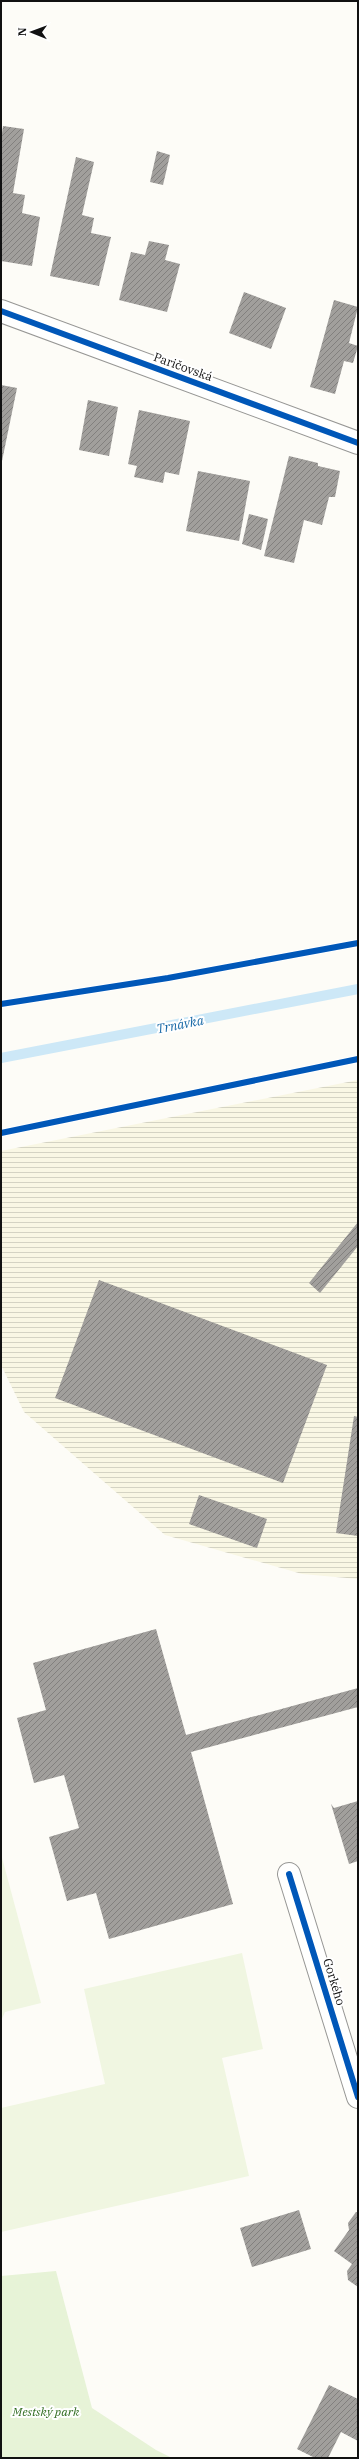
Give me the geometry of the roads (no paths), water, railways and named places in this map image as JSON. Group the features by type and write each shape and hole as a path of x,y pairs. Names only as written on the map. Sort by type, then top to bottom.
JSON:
{"street":[{"name":"Paričovská","path":"1,311 358,443"},
{"name":"Gorkého","path":"289,1874 358,2097"}],"waterway":[{"name":"Trnávka","path":"1,1058 358,989"}],"park label":[{"name":"Mestský park","path":"46,2412"}]}
